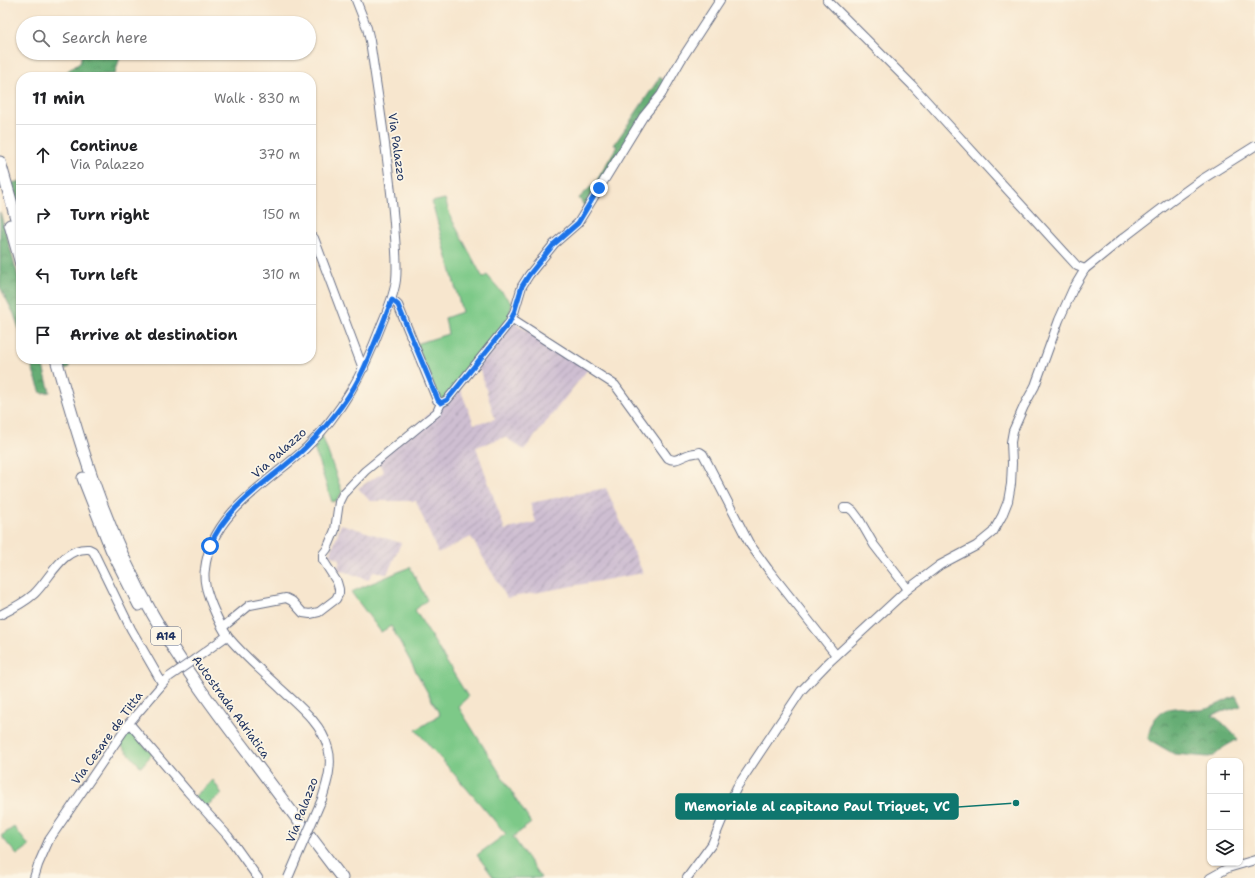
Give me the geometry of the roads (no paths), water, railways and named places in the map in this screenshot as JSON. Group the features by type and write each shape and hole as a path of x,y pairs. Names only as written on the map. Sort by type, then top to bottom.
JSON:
{"highway":[{"path":"0,162 16,218"},
{"path":"0,190 16,246"},
{"name":"Autostrada Adriatica","path":"49,364 67,428 94,507 118,564 146,619 172,661 199,700 332,878"},
{"name":"Autostrada Adriatica","path":"57,364 81,448 100,503 125,560 153,614 178,656 205,696 342,878"}],"street":[{"name":"Via Palazzo","path":"288,878 322,799 328,776 330,756 328,746 306,713 247,658 227,636 216,615 206,589 204,569 214,536 221,525 239,506 306,447 331,420 364,368 392,300 396,280 391,186 370,41 367,28 356,0"},
{"path":"222,627 250,605 286,598 292,601 303,612 310,614 319,612 336,599 339,593 339,588 337,582 323,560 323,554 327,549 335,530 339,502 343,494 365,471 437,412 441,403 447,400 504,329 511,318 522,286 529,275 554,244 578,223 643,117 661,95 681,60 720,0"},
{"path":"827,0 912,85 1077,266 1086,270"},
{"path":"687,878 712,844 727,808 738,787 801,691 836,655 908,589 940,565 976,546 993,532 1008,501 1011,484 1011,442 1013,431 1035,386 1059,320 1073,289 1086,270 1122,239 1169,203 1201,180 1255,146"},
{"path":"316,243 364,368"},
{"path":"392,300 398,305 438,400 441,403"},
{"path":"511,318 615,385 668,458 672,461 689,454 700,452 703,454 749,543 836,655"},
{"path":"844,508 849,508 853,511 874,545 908,589"},
{"path":"0,615 25,602 35,593 56,566 68,555 79,549 89,548 93,551 131,629 162,683"},
{"name":"Via Cesare de Titta","path":"34,878 49,840 129,723 162,683 227,636"},
{"path":"129,723 228,836 258,878"},
{"path":"1210,878 1228,868 1255,860"}],"place":[{"name":"Memoriale al capitano Paul Triquet, VC","path":"1016,803"}]}
